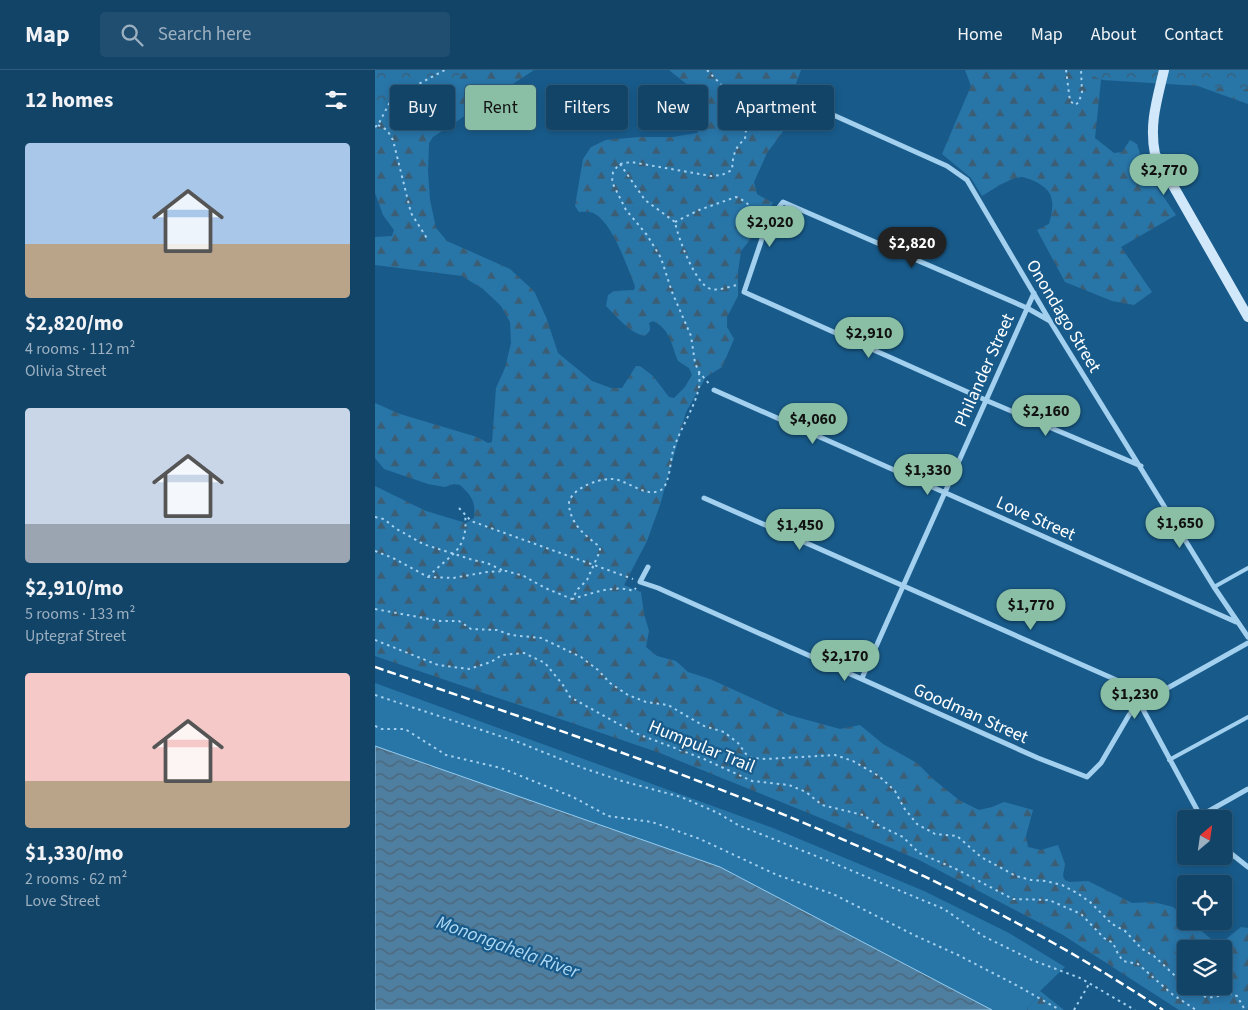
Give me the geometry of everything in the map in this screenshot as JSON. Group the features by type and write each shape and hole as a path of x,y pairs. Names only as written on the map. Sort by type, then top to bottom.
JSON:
{"main road":[{"path":"1164,70 1152,124 1155,154 1248,317"}],"street":[{"name":"Onondago Street","path":"834,115 947,166 967,180 1050,321 1214,587 1248,637"},
{"path":"1050,321 1027,308 783,202 769,221 745,290 986,400 1141,466"},
{"name":"Philander Street","path":"862,678 1034,292"},
{"name":"Love Street","path":"714,390 1237,622"},
{"path":"704,498 1121,682 1146,698"},
{"path":"640,582 648,567"},
{"name":"Goodman Street","path":"640,582 658,588 862,678 1038,758 1087,777 1101,763 1129,715 1139,702"},
{"path":"1197,810 1139,702 1157,694 1248,643"},
{"path":"1213,810 1248,789"},
{"path":"1233,855 1247,865"}],"lane":[{"path":"1214,587 1248,568"},
{"path":"1169,760 1248,716"}],"path":[{"path":"428,240 411,214 393,140 387,130 377,126 393,98 445,70"},
{"path":"572,598 587,580 601,551 600,548 578,530 569,504 571,496 581,487 610,478 649,492 661,490 668,482 670,462 677,438 699,387 699,372 691,336 672,292 661,258 647,235 626,210 612,182 613,172 620,164 631,162 711,176 722,175 732,170 733,155 738,145 745,139 746,130 755,113 753,108 733,97 707,70"},
{"path":"1066,70 1070,101 1075,105 1079,102 1081,92 1081,70"},
{"path":"620,164 645,200 675,222 678,236 703,285 710,289 719,290 738,285 745,290"},
{"path":"675,222 699,210 736,197 746,202 755,211 758,221"},
{"path":"699,372 714,390"},
{"path":"375,551 393,558 428,577 453,578 487,572 504,572 524,576 545,588 572,598 624,588 633,591 640,582 471,521 459,508"},
{"path":"428,577 454,554 462,543 466,522 465,514"},
{"path":"375,517 385,519 395,528 423,544 487,563 504,572"},
{"name":"Humpular Trail","path":"375,610 416,615 441,621 459,621 471,629 497,630 511,635 541,638 581,657 599,670 610,683 628,695 646,702 668,705 704,726 724,732 752,758 766,759 835,755 853,761 879,776 895,791 904,808 917,824 935,834 957,836 981,857 1016,876 1062,885 1077,893 1090,902 1112,924 1125,931 1142,949 1154,956 1177,977"},
{"name":"Humpular Trail","path":"375,640 438,665 469,669 491,662 502,655 524,653 545,663 570,697 635,733 705,759 752,781 789,785 806,792 822,805 863,815 903,838 919,853 1013,899 1049,900 1081,914 1105,938 1113,942 1123,961 1138,964 1172,994 1196,1010"},
{"path":"375,695 510,739 622,782 681,798 718,814 737,825 944,909 983,936 1032,960 1080,978 1135,1010"},
{"path":"375,726 383,729 405,729 446,756 501,768 573,797 608,816 652,822 700,839 777,875 833,894 958,955 1060,1010"},
{"path":"1073,1010 1089,984"},
{"name":"Humpular Trail","path":"1232,994 1237,996 1245,1010"},
{"name":"Humpular Trail","path":"1200,995 1212,998 1219,995"}],"green space":[{"path":"375,70 469,70 441,85 390,85 390,112 375,120"},
{"path":"383,70 534,70 511,85 465,85 465,116 455,122 455,85 390,85 390,130 444,130 433,137 429,143 430,200 436,228 447,241 510,269 534,291 546,317 558,353 592,381 611,388 622,388 636,366 640,366 653,376 669,397 674,398 685,387 692,375 689,368 678,361 667,333 653,321 649,323 650,329 648,333 644,336 639,334 623,324 606,306 608,295 614,291 634,290 635,286 619,247 602,219 589,212 579,212 575,206 583,159 591,147 606,140 639,137 673,137 697,133 700,130 708,130 708,85 688,85 669,70 801,70 795,85 718,85 718,130 783,130 767,153 754,182 757,194 773,203 760,227 741,251 738,272 738,296 727,317 727,327 734,339 722,367 706,377 686,412 660,505 647,541 624,585 641,592 649,631 646,647 657,656 676,661 688,672 710,679 789,715 840,729 860,725 883,744 917,763 959,800 979,810 1004,802 1033,810 1026,836 1028,847 1041,850 1058,845 1065,864 1063,876 1065,880 1070,882 1088,881 1132,903 1153,902 1173,907 1177,910 1177,930 1200,930 1213,940 1177,940 1177,995 1232,995 1232,940 1225,940 1241,927 1248,928 1248,1010 1179,1010 1063,935 919,860 660,753 375,656 375,486 426,511 466,523 474,518 474,508 468,493 460,485 454,484 445,487 428,484 384,469 375,458 375,403 400,414 477,437 488,443 492,442 496,388 505,368 511,343 510,322 501,306 483,289 462,276 375,265 375,237 392,236 394,230 383,215 375,193 375,75"},
{"path":"965,70 1102,70 1095,138 1114,153 1122,152 1130,140 1137,144 1145,170 1176,215 1121,247 1152,292 1134,305 1112,301 1065,282 1037,230 1049,224 1051,216 1051,198 1045,188 1032,180 1021,177 1006,182 982,196 971,178 942,154 971,86"},
{"path":"1078,70 1248,70 1248,89 1103,80"},
{"path":"1248,70 1248,104 1173,77"},
{"path":"375,683 773,828 924,891 1009,933 1065,967 1040,991 1027,1010 992,1010 720,867 375,746"},
{"path":"1040,991 1064,1010 1027,1010"}],"water":[{"name":"Monongahela River","path":"375,746 720,867 992,1010 375,1010"}],"railway":[{"path":"375,667 579,737 781,813 879,856 976,902 1071,953 1163,1010"}]}
